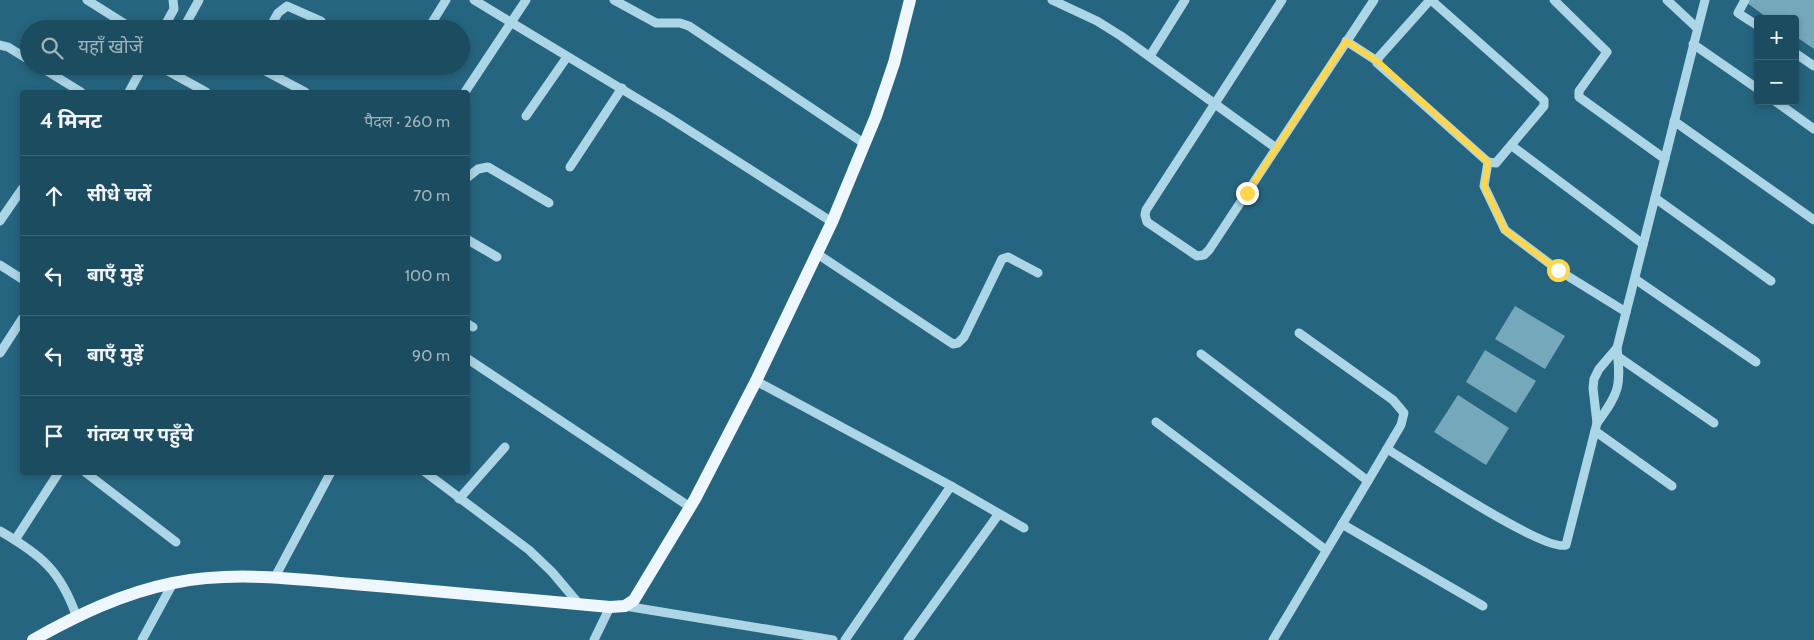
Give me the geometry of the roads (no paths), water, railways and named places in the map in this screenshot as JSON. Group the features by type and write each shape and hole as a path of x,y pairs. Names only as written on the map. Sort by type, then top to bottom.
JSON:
{"main road":[{"path":"34,640 76,615 137,592 173,583 232,577 275,577 610,607 625,606 638,595 690,508 756,381 832,222 865,144 894,62 910,0"}],"street":[{"path":"86,0 118,20"},
{"path":"168,20 174,9 173,0"},
{"path":"187,20 199,0"},
{"path":"434,20 446,0"},
{"path":"474,0 622,88 832,222"},
{"path":"467,90 526,0"},
{"path":"614,0 656,23 680,23 689,26 865,144"},
{"path":"1052,0 1097,21 1150,56 1276,148"},
{"path":"1150,56 1185,0"},
{"path":"1282,0 1144,215 1147,222 1194,254 1204,255 1374,0"},
{"path":"1346,41 1377,61 1488,162 1496,164 1544,106 1543,97 1431,0 1377,61"},
{"path":"1554,0 1607,52 1579,91 1580,97 1665,159"},
{"path":"1667,0 1697,28"},
{"path":"1596,427 1617,394 1620,382 1617,352 1705,0"},
{"path":"1745,0 1738,12 1754,23"},
{"path":"274,20 278,13 287,6 319,20"},
{"path":"1693,44 1754,86"},
{"path":"0,45 8,47 20,54"},
{"path":"1799,56 1814,66"},
{"path":"526,116 567,57"},
{"path":"54,75 78,90"},
{"path":"130,90 139,75"},
{"path":"175,75 202,90"},
{"path":"273,75 301,90"},
{"path":"570,167 622,88"},
{"path":"1781,105 1814,129"},
{"path":"1674,121 1814,220"},
{"path":"1512,146 1643,244"},
{"path":"1488,162 1484,186 1505,230 1558,270 1626,312"},
{"path":"470,175 478,169 488,167 549,203"},
{"path":"0,221 20,192"},
{"path":"1655,198 1771,281"},
{"path":"470,241 496,257"},
{"path":"816,253 953,344 958,343 964,337 1002,259 1007,256 1038,273"},
{"path":"0,265 20,278"},
{"path":"1635,279 1756,362"},
{"path":"0,353 20,323"},
{"path":"1273,640 1404,418 1404,413 1399,406 1299,333"},
{"path":"1617,352 1714,423"},
{"path":"1387,449 1524,532 1560,547 1566,545 1596,427 1594,379 1599,369 1617,352"},
{"path":"1201,354 1368,481"},
{"path":"470,360 690,508"},
{"path":"756,381 951,486 998,515 1024,528"},
{"path":"1156,422 1326,550"},
{"path":"1596,427 1672,486"},
{"path":"459,498 505,447"},
{"path":"15,540 36,504 57,475"},
{"path":"89,475 176,542"},
{"path":"275,577 329,475"},
{"path":"429,475 529,550 552,572 578,604"},
{"path":"845,640 951,486"},
{"path":"908,640 998,515"},
{"path":"1342,524 1482,606"},
{"path":"0,531 39,557 59,577 67,590 76,615"},
{"path":"142,640 173,583"},
{"path":"625,606 833,640"},
{"path":"594,640 610,607"}]}
